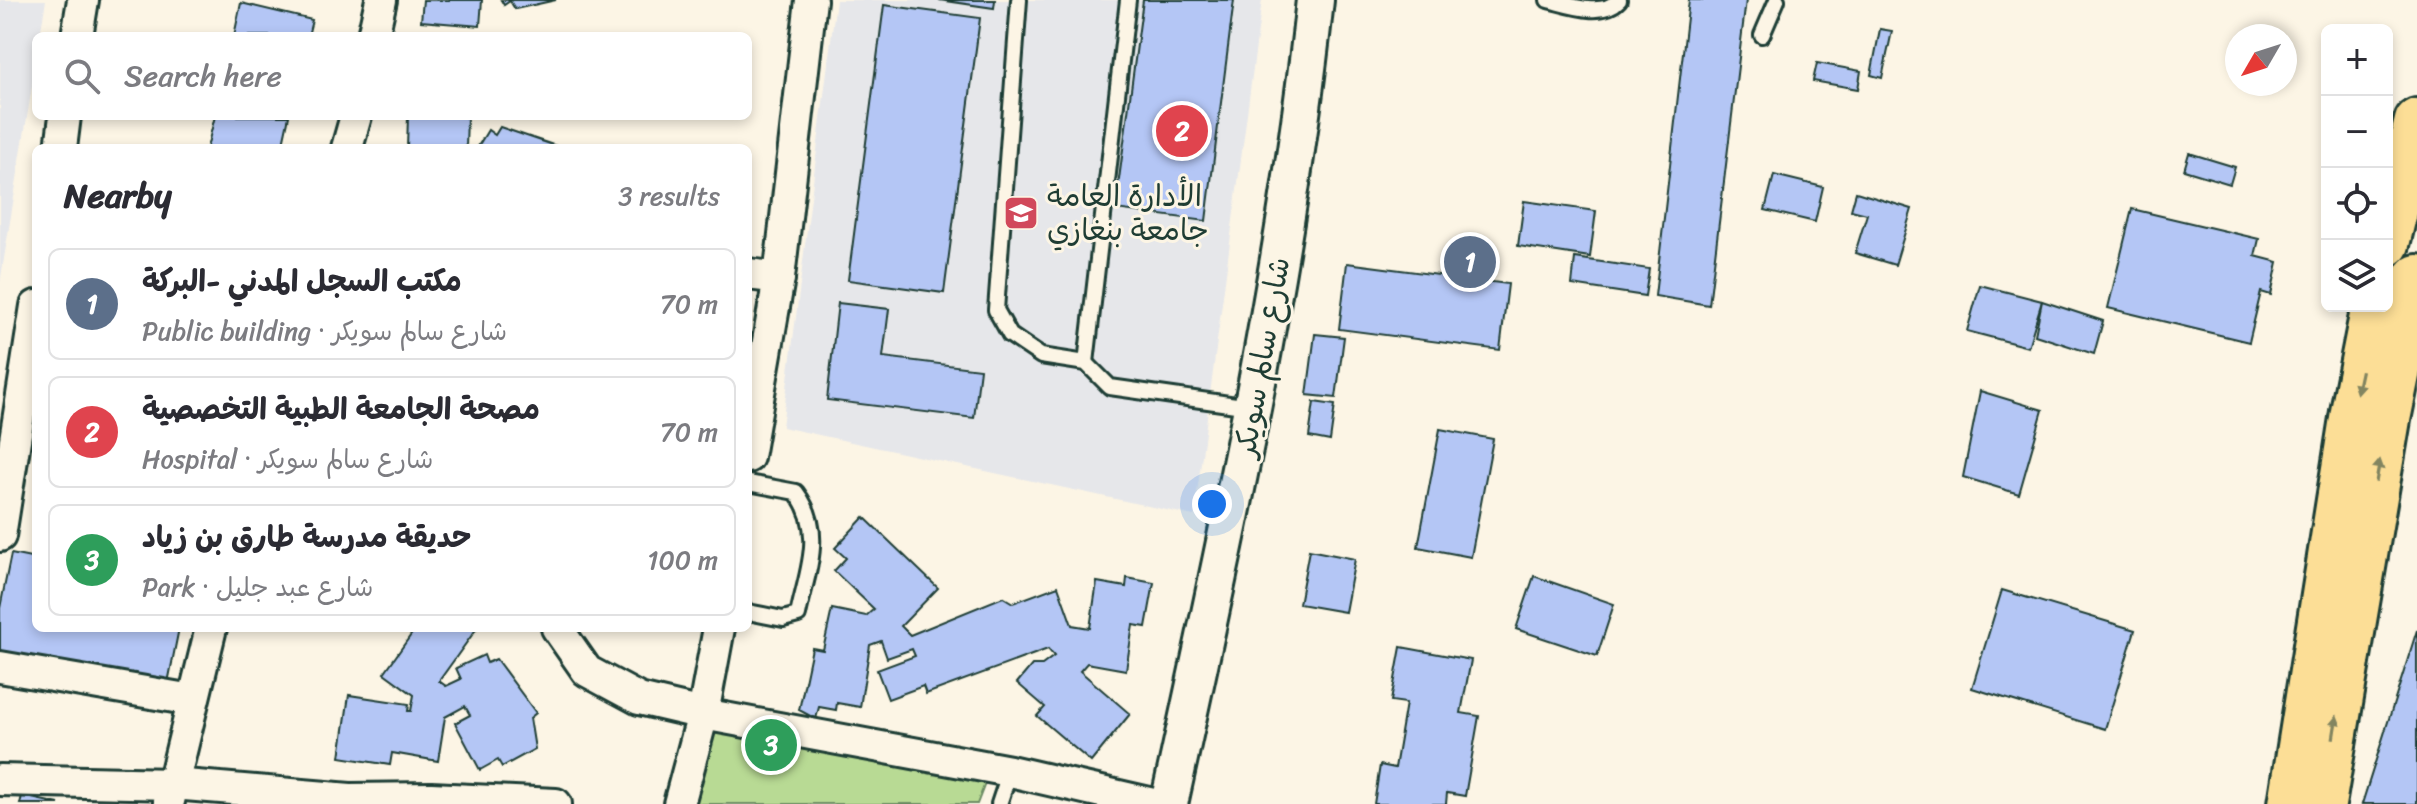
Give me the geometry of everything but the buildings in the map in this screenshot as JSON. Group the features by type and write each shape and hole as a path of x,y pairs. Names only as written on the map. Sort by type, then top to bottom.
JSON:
{"highway":[{"path":"2388,240 2417,121"},
{"path":"2323,804 2374,496 2417,277"},
{"path":"2291,804 2353,412 2373,312"}],"street":[{"path":"78,32 83,0"},
{"path":"374,32 381,0"},
{"path":"752,434 779,278 811,0"},
{"name":"شارع سالم سويكر","path":"1169,804 1255,408 1285,234 1315,0"},
{"path":"62,144 64,120"},
{"path":"348,144 355,120"},
{"path":"752,275 779,278"},
{"path":"0,536 32,332"},
{"path":"170,794 210,632"},
{"path":"560,632 587,671 639,699 703,714 1010,771 1154,804"},
{"path":"679,804 703,714 718,632"},
{"path":"0,667 192,700"},
{"path":"9,788 349,802 556,804"}],"lane":[{"path":"1019,0 996,310 1010,335 1041,356 1086,363 1110,387 1255,408"},
{"path":"1086,363 1128,0"},
{"path":"1548,0 1589,9 1612,7 1619,0"},
{"path":"1762,35 1777,0"},
{"path":"752,484 796,492 806,506 815,531 798,615 783,619 752,613"},
{"path":"999,804 1010,771"}],"shaded area":[{"path":"0,0 46,0 41,32 32,32 32,87 0,283"},
{"name":"الأدارة العامة جامعة بنغازي","path":"836,0 1262,0 1194,516 782,427"}],"green space":[{"path":"704,716 989,773 977,804 679,804"}],"place":[{"name":"مصحة الجامعة الطبية التخصصية","path":"1182,131"},
{"name":"الأدارة العامة جامعة بنغازي","path":"1021,213"},
{"name":"مكتب السجل المدني -البركة","path":"1470,262"},
{"name":"حديقة مدرسة طارق بن زياد","path":"771,745"}]}
